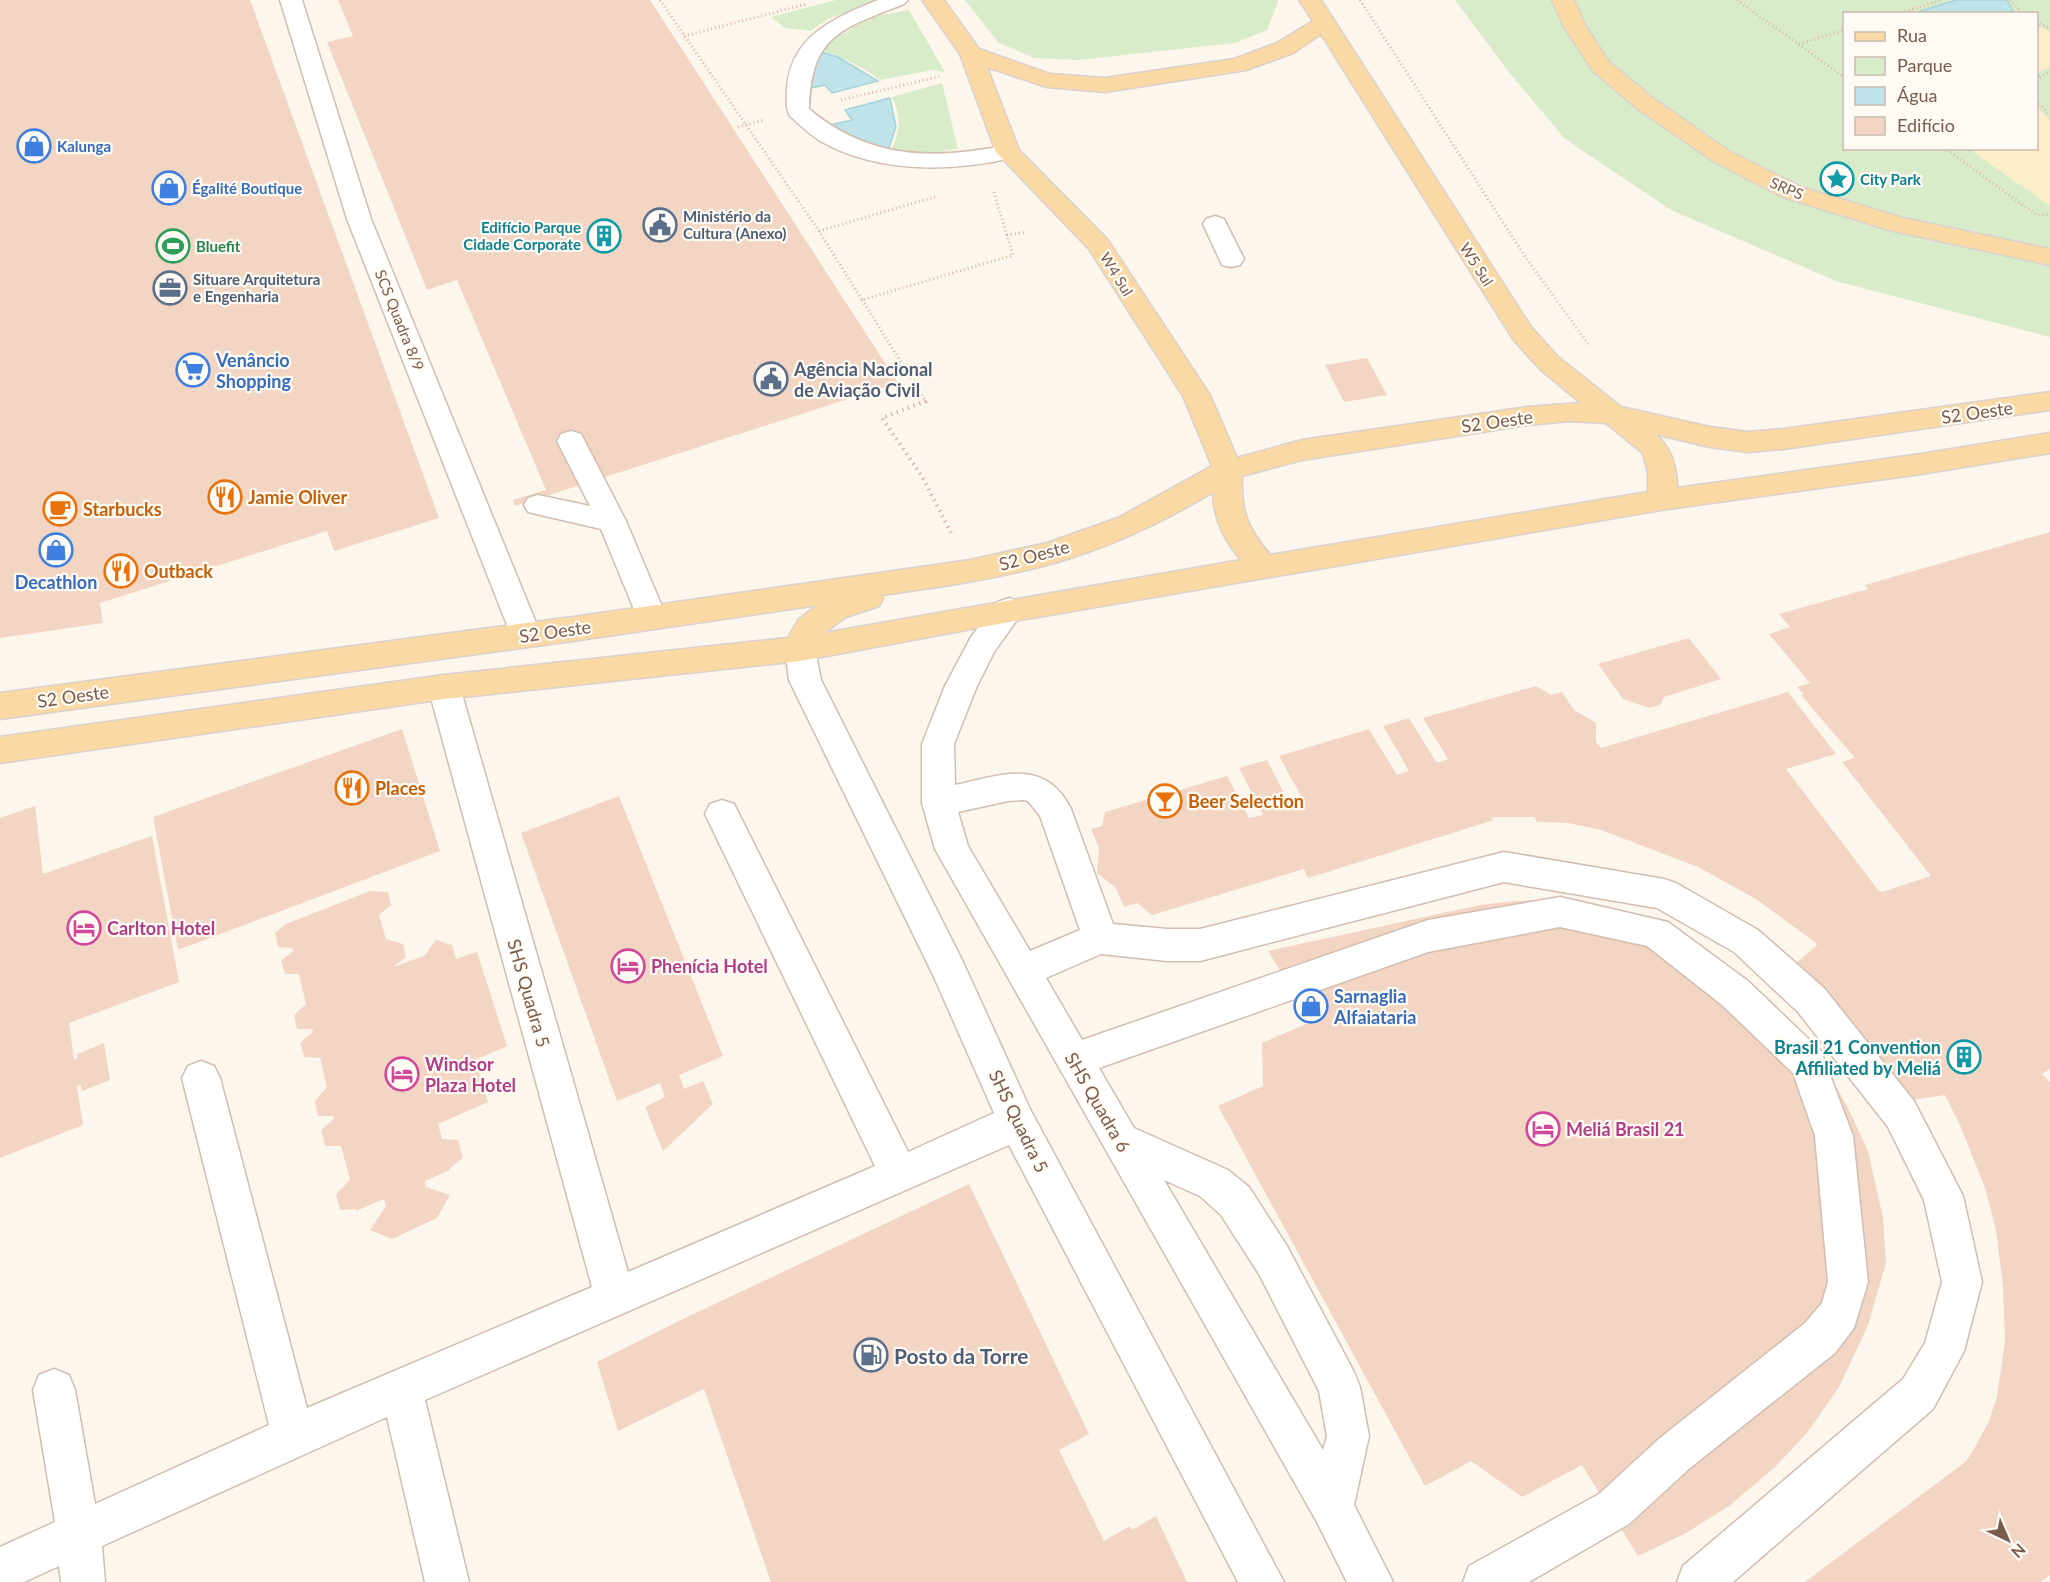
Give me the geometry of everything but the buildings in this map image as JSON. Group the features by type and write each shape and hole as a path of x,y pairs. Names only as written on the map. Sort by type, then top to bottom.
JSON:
{"main road":[{"name":"W4 Sul","path":"933,0 971,54 1008,152 1098,244 1196,395 1228,470 1227,495 1230,518 1241,540 1264,568"},
{"name":"W5 Sul","path":"1310,0 1522,333 1549,363 1653,447 1660,459 1664,478 1661,500"},
{"name":"SRPS","path":"1563,0 1574,25 1601,66 1646,104 1721,156 1791,192 1898,225 2050,257"},
{"path":"1574,0 1574,25"},
{"path":"971,54 1047,80 1105,85 1238,65 1285,48 1324,22"},
{"name":"S2 Oeste","path":"0,706 970,571 1051,553 1128,525 1228,470 1302,450 1527,416 1569,412 1611,414 1710,437 1748,442 1784,439 2050,401"},
{"path":"0,750 444,687 800,649 1009,610 1661,500 1921,464 2050,443"},
{"path":"800,649 804,633 822,616 840,607 920,578"}],"street":[{"name":"SCS Quadra 8/9","path":"291,0 359,219 526,634"},
{"path":"897,0 838,24 808,50 797,88 798,111 832,138 877,154 918,160 984,158 1008,152"},
{"path":"1215,224 1231,259"},
{"path":"571,441 612,521 651,616"},
{"path":"538,505 612,521"},
{"name":"SHS Quadra 6","path":"1009,610 982,645 938,744 939,803 952,849 1332,1507 1371,1582"},
{"name":"SHS Quadra 5","path":"800,649 805,680 949,971 1017,1122 1262,1582"},
{"name":"SHS Quadra 5","path":"444,687 615,1298"},
{"path":"939,803 1008,787 1023,786 1039,791 1054,809 1094,917 1099,938"},
{"path":"722,814 899,1175"},
{"path":"1023,971 1099,938 1167,945 1200,945 1504,867 1664,894 1746,941 1811,1000 1901,1114 1943,1196 1962,1282 1943,1351 1918,1394 1698,1582"},
{"path":"1074,1060 1428,936 1560,912 1656,933 1735,993 1808,1063 1834,1136 1848,1282 1840,1314 1820,1338 1675,1453 1614,1509 1485,1582"},
{"path":"201,1078 293,1436"},
{"path":"0,1570 293,1436 1017,1122"},
{"path":"1121,1141 1214,1183 1235,1202 1273,1260 1339,1387 1348,1436 1332,1507"},
{"path":"54,1390 79,1535 83,1582"},
{"path":"402,1390 447,1582"}],"path":[{"path":"1360,0 1524,255 1591,348"},
{"path":"1737,0 1843,76"},
{"path":"1903,12 1941,0"},
{"path":"2010,0 2021,12"},
{"path":"684,36 810,3"},
{"path":"1798,44 1843,31"},
{"path":"2038,102 2050,116"},
{"path":"1947,150 2037,215 2050,214"},
{"path":"819,231 945,194"},
{"path":"1007,234 1027,232"},
{"path":"862,300 926,402 882,418 923,478 970,571"}],"green space":[{"path":"836,0 881,0 827,19 811,31 785,28 771,17"},
{"path":"965,0 1277,0 1278,2 1267,30 1235,43 1078,60 1034,58 998,42"},
{"name":"City Park","path":"1455,0 2050,0 2050,337 1836,281 1671,210 1565,139 1508,71"},
{"path":"909,10 945,72 932,70 880,80 850,62 817,49 871,17"},
{"path":"942,83 958,149 923,154 891,150 899,124 892,97"}],"sand":[{"path":"2038,27 2050,31 2050,66 2038,73"},
{"path":"2038,108 2050,120 2050,206 1970,150 2038,150"}],"water":[{"path":"1956,0 2007,0 2013,12 1922,12 1920,11"},
{"path":"815,50 838,57 878,81 832,93 825,85 802,90"},
{"path":"890,98 896,127 888,150 860,142 829,125 852,120 845,110"}],"place":[{"name":"Kalunga","path":"34,146"},
{"name":"City Park","path":"1837,179"},
{"name":"Égalité Boutique","path":"169,188"},
{"name":"Ministério da Cultura (Anexo)","path":"660,225"},
{"name":"Edifício Parque Cidade Corporate","path":"604,236"},
{"name":"Bluefit","path":"173,246"},
{"name":"Situare Arquitetura e Engenharia","path":"170,288"},
{"name":"Venâncio Shopping","path":"193,370"},
{"name":"Agência Nacional de Aviação Civil","path":"771,379"},
{"name":"Jamie Oliver","path":"225,497"},
{"name":"Starbucks","path":"60,509"},
{"name":"Decathlon","path":"56,550"},
{"name":"Outback","path":"121,571"},
{"name":"Places","path":"352,788"},
{"name":"Beer Selection","path":"1165,801"},
{"name":"Carlton Hotel","path":"84,928"},
{"name":"Phenícia Hotel","path":"628,966"},
{"name":"Sarnaglia Alfaiataria","path":"1311,1006"},
{"name":"Brasil 21 Convention Affiliated by Meliá","path":"1964,1057"},
{"name":"Windsor Plaza Hotel","path":"402,1074"},
{"name":"Meliá Brasil 21","path":"1543,1129"},
{"name":"Posto da Torre","path":"871,1355"}]}
